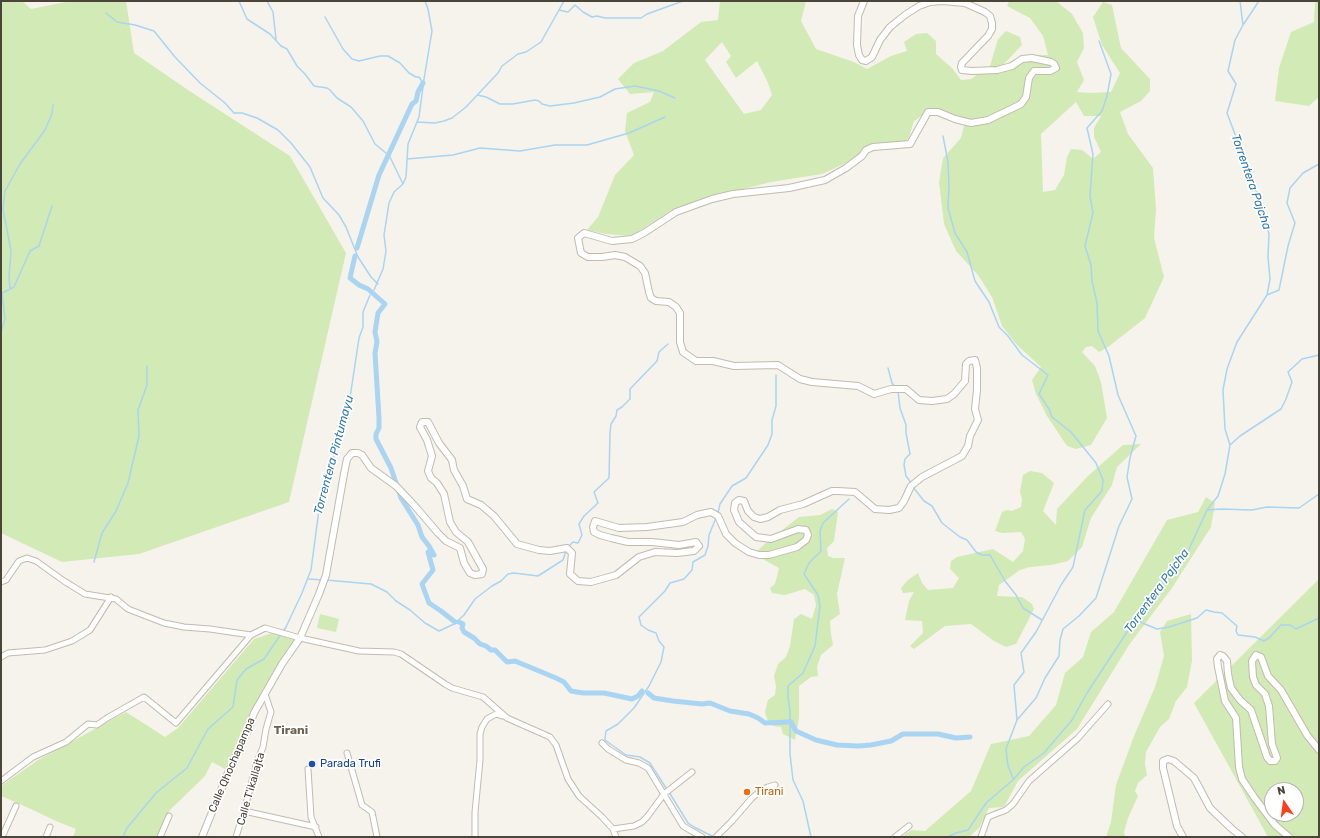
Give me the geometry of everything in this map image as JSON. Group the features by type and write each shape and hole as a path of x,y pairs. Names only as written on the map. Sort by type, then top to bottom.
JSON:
{"street":[{"path":"864,1 858,16 858,45 859,55 862,60 866,61 872,57 880,40 890,27 919,6 930,2 943,1"},
{"name":"Calle Qhochapampa","path":"202,837 254,713 297,637 308,621 326,575 347,459 352,453 362,455 371,468 396,486 446,541 460,548 464,563 470,573 475,575 482,574 482,569 468,542 456,532 450,522 444,494 437,483 431,478 428,471 432,456 427,440 420,427 422,422 428,422 439,443 452,460 454,470 463,486 467,499 480,505 494,516 517,544 539,550 550,551 567,548 572,553 570,574 578,581 591,582 616,574 639,557 655,552 677,553 694,551 699,546 696,542 679,545 652,542 628,542 600,536 594,532 593,527 595,521 619,528 647,527 683,522 697,515 711,512 718,516 726,534 735,543 749,552 759,555 769,555 797,546 806,540 808,535 806,530 798,529 771,539 756,537 739,522 734,510 735,503 739,500 744,501 748,511 754,517 760,518 768,517 780,510 804,504 832,491 855,492 875,509 889,510 899,508 911,486 922,476 962,456 968,446 970,436 978,420 975,409 977,368 975,360 969,361 966,364 965,381 954,394 947,399 932,401 919,400 906,389 891,389 874,394 858,386 812,382 800,379 778,365 734,366 713,361 696,361 683,352 680,342 680,313 676,307 669,302 656,301 651,298 645,273 640,266 625,258 615,255 588,257 581,253 578,238 584,233 612,240 632,239 676,212 712,199 733,194 789,188 825,180 846,168 862,156 866,150 873,147 910,144 928,112 938,112 955,119 971,123 988,120 1013,108 1021,104 1026,97 1029,78 1034,71 1050,71 1056,68 1052,62 1032,58 1022,59 1012,66 997,70 962,70 962,63 988,36 992,28 992,23 990,16 985,12 965,4 943,1"},
{"path":"1,582 6,580 19,561 27,558 36,561 64,582 85,594 111,597 122,603 128,609 164,623 184,627 251,635"},
{"path":"1,657 8,653 45,650 72,642 90,630 111,597"},
{"path":"1,780 34,757 66,742 88,724 97,725 144,697 176,723 251,635 265,628 359,651 394,652 401,654 452,688 483,697 507,718"},
{"path":"1289,837 1275,825 1242,779 1239,767 1236,718 1225,701 1217,659 1220,655 1227,661 1231,688 1240,700 1251,710 1267,757 1270,760 1275,761 1277,758 1272,744 1269,706 1265,694 1256,685 1252,677 1252,661 1256,655 1260,657 1268,676 1281,690 1307,735 1319,750"},
{"name":"Calle T'ikallajta","path":"236,837 257,762 263,747 271,712 265,694"},
{"path":"981,837 988,817 1006,810 1013,804 1029,781 1078,738 1108,704"},
{"path":"475,837 475,812 480,760 480,734 487,719 496,714 538,731 550,737 554,741 568,778 579,796 602,817 612,829 616,837"},
{"path":"602,743 608,749 626,760 639,763 648,768 683,826 702,837"},
{"path":"347,753 362,805 372,812 377,837"},
{"path":"1183,837 1178,826 1163,768 1163,761 1168,759 1174,761 1194,778 1210,808 1242,837"},
{"path":"308,769 311,816 319,837"},
{"path":"612,829 634,826 642,822 664,794 692,772"},
{"path":"716,837 760,791 768,786 775,785"},
{"path":"2,837 16,806"},
{"path":"244,811 316,827"},
{"path":"160,837 169,816"},
{"path":"895,837 909,826"},
{"path":"46,837 50,827"}],"green space":[{"path":"1,1 22,1 31,9 71,1 126,1 134,53 290,156 346,253 289,502 139,554 62,562 1,533"},
{"path":"720,1 806,1 801,21 816,49 854,62 867,69 891,56 907,51 904,42 916,34 927,33 936,41 936,54 952,68 961,80 971,79 990,66 998,39 1006,31 1020,37 1022,45 1003,65 1024,55 1048,55 1043,36 1030,18 1007,6 1009,1 1056,1 1072,14 1083,33 1084,48 1077,62 1084,80 1077,92 1091,93 1111,92 1120,73 1102,45 1093,17 1103,2 1112,5 1121,48 1150,79 1150,91 1141,101 1120,112 1128,134 1153,168 1156,209 1154,238 1164,277 1145,318 1108,347 1099,352 1092,346 1086,347 1082,352 1095,366 1101,382 1107,418 1091,445 1076,449 1067,446 1047,416 1036,394 1032,380 1041,367 1017,345 1002,326 992,297 978,275 956,251 944,224 939,182 943,158 961,138 965,122 931,114 923,115 914,121 909,137 903,145 872,148 848,162 822,174 771,182 700,200 669,212 631,236 606,234 587,230 598,217 615,175 634,155 625,131 627,113 650,102 654,92 630,94 618,79 634,63 663,51 701,22 718,20","holes":["722,42 731,56 726,62 736,78 757,61 772,95 761,110 744,114 705,60","1076,102 1084,116 1101,116 1094,128 1094,137 1101,152 1093,159 1082,150 1071,149 1067,157 1064,175 1055,190 1043,192 1041,134"]},
{"path":"1315,1 1319,1 1319,97 1309,106 1275,101 1279,68 1291,32 1314,22"},
{"path":"1141,444 1117,467 1112,485 1091,518 1082,547 1068,561 1020,570 999,585 997,596 1022,597 1032,604 1034,609 1016,644 1006,647 994,641 971,624 945,626 914,649 910,646 923,633 922,621 905,620 909,601 914,592 903,593 901,588 908,580 918,573 922,583 928,590 953,588 959,578 950,569 951,561 957,557 993,549 1013,562 1023,551 1025,539 1021,532 1002,533 995,531 1002,512 1007,510 1012,511 1021,507 1022,499 1020,492 1023,475 1030,471 1042,473 1054,483 1043,511 1056,525 1057,509 1088,476 1123,445"},
{"path":"1206,497 1215,503 1211,527 1172,588 1129,645 1077,729 1018,781 1004,807 989,808 979,828 969,837 902,837 911,830 925,831 971,791 991,744 1029,736 1056,705 1065,673 1083,657 1091,632 1114,612 1167,520 1198,512"},
{"path":"832,509 838,512 834,541 827,548 828,556 833,558 845,558 837,594 840,614 830,621 833,645 821,655 817,667 818,676 811,677 799,686 799,718 795,740 783,734 781,727 773,726 767,719 765,712 768,700 775,695 776,686 774,676 778,664 786,657 790,646 794,619 801,614 812,619 816,605 814,595 805,589 785,595 772,593 770,588 775,584 779,568 759,557 756,552 799,517 820,515"},
{"path":"1319,579 1319,837 1268,837 1194,703"},
{"path":"320,614 339,619 336,632 317,628"},
{"path":"1191,614 1192,661 1187,687 1176,701 1169,719 1160,727 1146,752 1145,764 1147,775 1138,783 1135,791 1138,796 1128,818 1124,832 1125,837 1106,837 1111,822 1116,785 1134,736 1155,687 1164,656 1160,632 1167,621"},
{"path":"272,633 296,640 263,689 225,769 212,762 205,776 169,811 157,837 73,837 76,829 1,796 1,786 38,760 126,712 165,737 178,728 254,639"}],"waterway":[{"path":"239,1 247,19 270,34 281,46 287,49 297,66 314,86 327,88 337,98 351,107 363,121 375,144 386,153"},
{"path":"267,1 273,12 276,39"},
{"name":"Torrentera Pintumayu","path":"374,290 383,269 386,251 384,235 389,203 394,192 403,184 406,177 408,144 419,117 432,31 425,1"},
{"path":"417,122 435,123 444,121 452,118 466,107 498,73 502,66 518,54 526,52 541,42 564,1"},
{"path":"559,10 568,12 575,5 592,17 641,18 647,14 683,1"},
{"path":"1240,1 1243,25"},
{"name":"Torrentera Pajcha","path":"948,837 968,830 986,803 1014,779 1024,767 1044,753 1072,720 1087,693 1148,600 1185,558 1207,510 1218,496 1225,474 1230,445 1225,429 1223,390 1227,369 1237,342 1267,295 1270,279 1268,257 1269,234 1256,190 1227,113 1236,84 1228,71 1235,40 1259,1"},
{"path":"106,13 117,22 135,25 154,31 175,57 200,83 225,103 234,113 242,113 257,118 278,130 291,143 310,167 323,198 339,215 346,227 358,257 371,277 378,284"},
{"path":"325,17 343,49 352,59 359,61 380,56 388,56 400,63 409,73 419,77 423,83"},
{"path":"1013,778 1008,766 1006,749 1017,720 1036,698 1045,678 1059,656 1060,640 1063,629 1079,616 1096,598 1119,526 1132,499 1127,477 1136,436 1118,395 1109,356 1098,331 1097,303 1092,281 1091,265 1085,246 1093,213 1090,196 1093,154 1087,128 1102,111 1107,96 1111,74 1099,41"},
{"path":"357,248 379,175 412,104 416,101 418,92 423,83"},
{"path":"477,95 486,97 500,104 513,104 535,100 550,106 574,103 600,97 615,89 635,86 659,91 675,98"},
{"path":"10,289 9,277 11,251 3,209 5,191 20,164 45,130 52,114 53,105"},
{"path":"407,159 453,155 480,148 520,151 555,145 587,145 629,133 665,117"},
{"path":"943,136 948,162 948,208 955,233 967,252 975,281 989,302 999,327 1008,336 1022,355 1048,375 1039,394 1049,409 1052,417 1071,432 1096,463 1103,480 1102,491 1085,510 1073,567 1061,585 1036,632 1021,653 1024,672 1014,685 1017,720"},
{"path":"389,155 403,184"},
{"path":"1267,295 1279,290 1288,246 1295,223 1287,203 1290,188 1303,173 1319,164"},
{"path":"1,332 5,319 2,293 14,287 30,251 39,246 52,206"},
{"path":"355,256 350,278 359,285 368,289 385,304 378,313 375,332 377,342 375,353 379,418 379,428 376,434 376,439 391,468 401,498 418,525 422,537 434,555 428,552 433,570 422,584 429,603 455,622"},
{"name":"Torrentera Pintumayu","path":"123,837 127,828 156,793 187,768 208,729 233,707 237,680 246,669 264,659 286,627 302,593 311,570 320,502 348,411 359,338 363,327 363,312 370,295"},
{"path":"569,546 573,542 578,543 582,535 579,524 584,516 598,503 594,492 609,478 611,424 616,416 617,410 630,399 630,389 657,361 659,352 668,344"},
{"path":"1230,445 1240,436 1281,409 1292,382 1288,372 1302,359 1319,355"},
{"path":"94,562 102,533 116,511 128,483 139,436 138,410 147,385 147,366"},
{"path":"888,368 892,383 896,388"},
{"path":"718,513 720,504 732,486 746,478 768,445 772,434 772,420 776,406 776,375"},
{"path":"898,391 900,408 906,425 910,454 905,459 904,465 906,476 912,484"},
{"path":"913,487 924,501 932,506 942,523 960,537 967,540 976,552 982,555 990,555 1023,608 1042,620"},
{"path":"1207,510 1252,510 1267,507 1299,508 1319,494"},
{"path":"811,837 803,801 793,780 790,754 790,711 788,686 803,673 815,646 820,606 818,595 804,574 809,563 821,551 820,531 823,523 849,499"},
{"path":"666,788 650,763 640,757 626,755 605,740 606,731 618,724 634,708 649,686 661,662 664,647 659,641 656,633 641,625 639,617 665,591 670,583 684,579 692,570 693,562 705,555 709,535 716,518"},
{"path":"326,580 371,584 387,592 396,601 410,610 425,623 439,631 454,624 464,615 475,599 501,581 508,574 514,573 538,576 563,560 566,551"},
{"path":"309,579 323,580"},
{"path":"1135,620 1157,629 1169,627 1197,618 1206,610 1222,613 1237,626 1236,631 1238,635 1255,637 1264,641 1269,638 1281,625 1290,625 1296,629 1319,618"},
{"path":"459,622 463,624 462,628 464,632 480,644 491,650 495,650 507,662 515,661 556,678 564,682 571,691 583,693 604,693 632,699 638,696 642,691"},
{"path":"648,693 654,698 702,704 710,703 730,711 749,714 765,723 789,722"},
{"path":"791,722 796,731 816,740 837,745 871,745 891,741 903,734 938,734 956,738 970,737"},
{"path":"669,792 688,823 712,836"}],"place":[{"name":"Parada Trufi","path":"312,764"},
{"name":"Tirani","path":"747,792"}],"district":[{"name":"Tirani","path":"291,731"}]}
